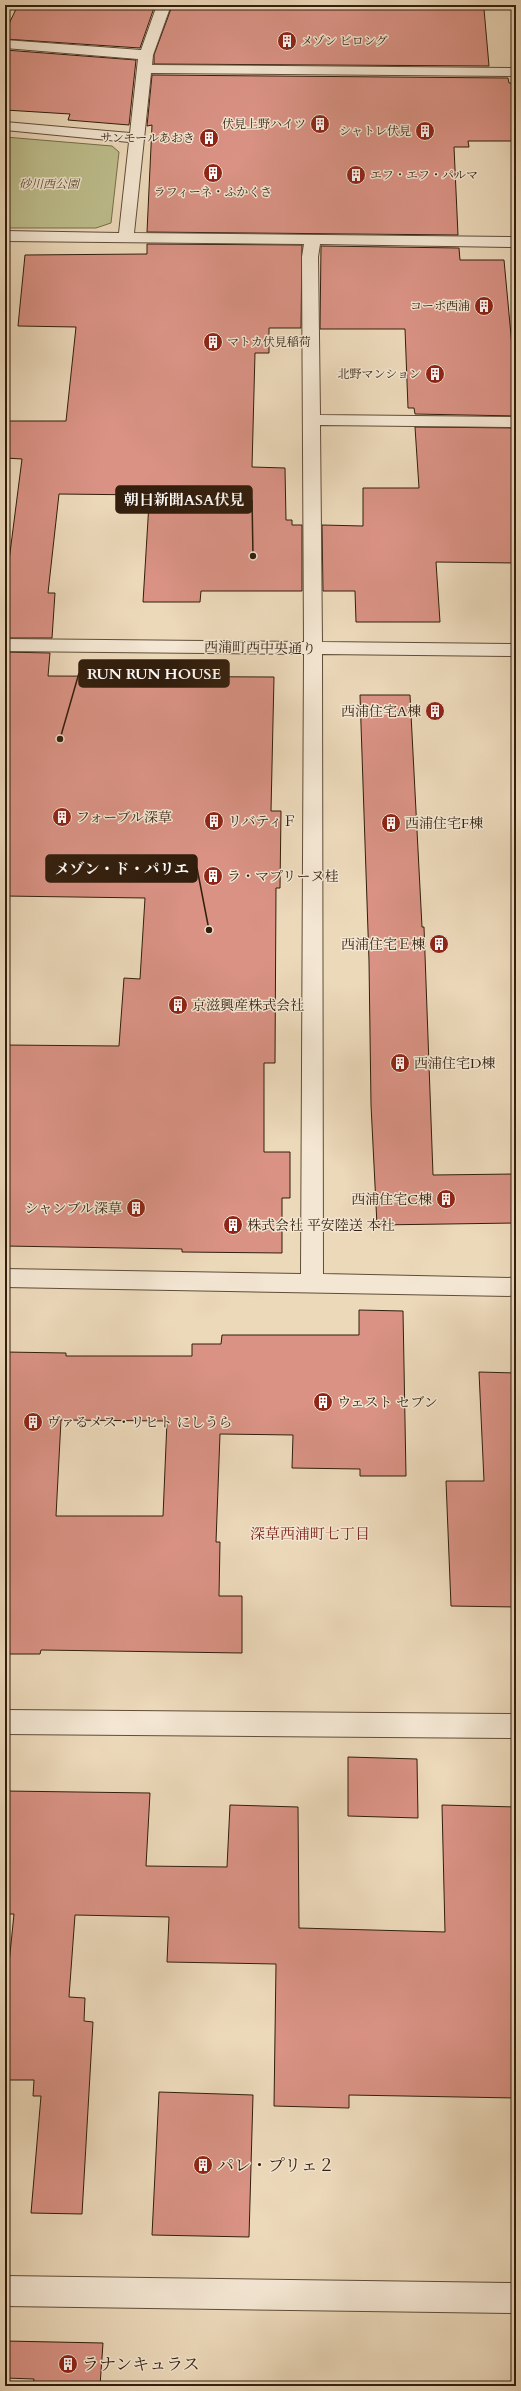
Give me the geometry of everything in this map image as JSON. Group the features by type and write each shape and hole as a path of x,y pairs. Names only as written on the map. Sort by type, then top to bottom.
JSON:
{"street":[{"path":"126,238 145,62 164,5"},
{"path":"5,44 145,62 516,72"},
{"path":"5,126 136,138"},
{"path":"5,236 516,242"},
{"path":"312,1284 313,649 310,420 310,257 313,240"},
{"path":"310,420 516,422"},
{"name":"西浦町西中央通り","path":"5,645 516,650"},
{"path":"5,1278 516,1287"},
{"path":"5,1722 516,1726"},
{"path":"5,2291 516,2298"}],"green space":[{"name":"砂川西公園","path":"5,137 112,146 119,152 111,223 96,228 5,228"}],"building":[{"path":"18,5 155,5 140,48 5,39 5,32"},
{"path":"172,6 484,9 489,66 154,64 154,55"},
{"path":"5,50 136,60 129,125 68,120 70,114 5,110"},
{"path":"152,75 508,78 509,83 516,83 516,141 468,141 469,147 454,147 458,235 147,232 152,125 147,126"},
{"path":"147,244 302,245 301,328 269,328 269,353 255,353 252,467 285,468 286,520 292,520 292,525 302,525 302,591 201,591 200,602 143,602 149,503 147,503 148,495 59,494 48,593 55,593 52,638 5,638 5,592 22,459 5,458 5,421 66,421 76,327 18,326 25,255 147,254"},
{"path":"321,246 459,248 460,260 504,260 512,346 516,346 516,416 415,414 414,408 408,408 405,329 320,329"},
{"path":"415,427 516,428 516,563 436,562 440,622 356,622 355,591 323,591 322,525 363,526 363,488 419,488"},
{"path":"5,652 50,653 48,676 274,677 271,811 281,811 280,888 276,888 275,1063 264,1063 264,1152 290,1152 290,1198 282,1198 282,1253 182,1252 182,1249 5,1246 5,1045 119,1046 124,978 140,979 145,898 5,896"},
{"path":"360,695 410,695 422,927 424,927 433,1175 516,1174 516,1223 377,1225 371,1105 369,961"},
{"path":"359,1310 403,1311 406,1476 360,1476 360,1469 292,1468 293,1435 220,1434 216,1542 220,1542 219,1596 242,1596 242,1653 41,1650 40,1654 5,1654 5,1352 66,1353 66,1356 192,1356 192,1344 221,1344 222,1335 359,1335","holes":["61,1420 167,1421 163,1516 56,1516"]},
{"path":"479,1372 516,1373 516,1607 451,1606 446,1481 484,1481"},
{"path":"348,1757 417,1759 418,1818 348,1816"},
{"path":"5,1791 150,1793 146,1866 227,1867 230,1805 298,1807 299,1928 445,1932 442,1805 516,1807 516,2098 349,2095 349,2108 274,2106 276,1964 167,1962 169,1917 75,1915 69,1997 85,1998 84,2021 93,2022 82,2214 31,2213 41,2096 33,2096 34,2080 5,2080 5,2003 14,1914 5,1914"},
{"name":"パレ・プリェ２","path":"159,2092 253,2095 249,2237 152,2235"},
{"name":"ラナンキュラス","path":"5,2341 103,2343 100,2386 33,2386 34,2379 5,2378"}],"place":[{"name":"メゾン ビロング","path":"287,41"},
{"name":"伏見上野ハイツ","path":"320,124"},
{"name":"シャトレ伏見","path":"425,131"},
{"name":"サンモールあおき","path":"209,138"},
{"name":"ラフィーネ・ふかくさ","path":"213,173"},
{"name":"エフ・エフ・パルマ","path":"356,175"},
{"name":"コーポ西浦","path":"484,306"},
{"name":"マトカ伏見稲荷","path":"213,342"},
{"name":"北野マンション","path":"435,374"},
{"name":"朝日新聞ASA伏見","path":"253,556"},
{"name":"西浦住宅A棟","path":"435,711"},
{"name":"RUN RUN HOUSE","path":"60,739"},
{"name":"フォーブル深草","path":"62,817"},
{"name":"リバティＦ","path":"214,821"},
{"name":"西浦住宅F棟","path":"391,823"},
{"name":"ラ・マプリーヌ桂","path":"213,876"},
{"name":"メゾン・ド・パリエ","path":"209,930"},
{"name":"西浦住宅Ｅ棟","path":"439,944"},
{"name":"京滋興産株式会社","path":"178,1005"},
{"name":"西浦住宅D棟","path":"400,1063"},
{"name":"西浦住宅C棟","path":"446,1199"},
{"name":"シャンブル深草","path":"136,1208"},
{"name":"株式会社 平安陸送 本社","path":"233,1225"},
{"name":"ウェスト セブン","path":"323,1402"},
{"name":"ヴァるメス・リヒト にしうら","path":"33,1422"},
{"name":"パレ・プリェ２","path":"203,2165"},
{"name":"ラナンキュラス","path":"68,2364"}],"district":[{"name":"深草西浦町七丁目","path":"310,1534"}]}
